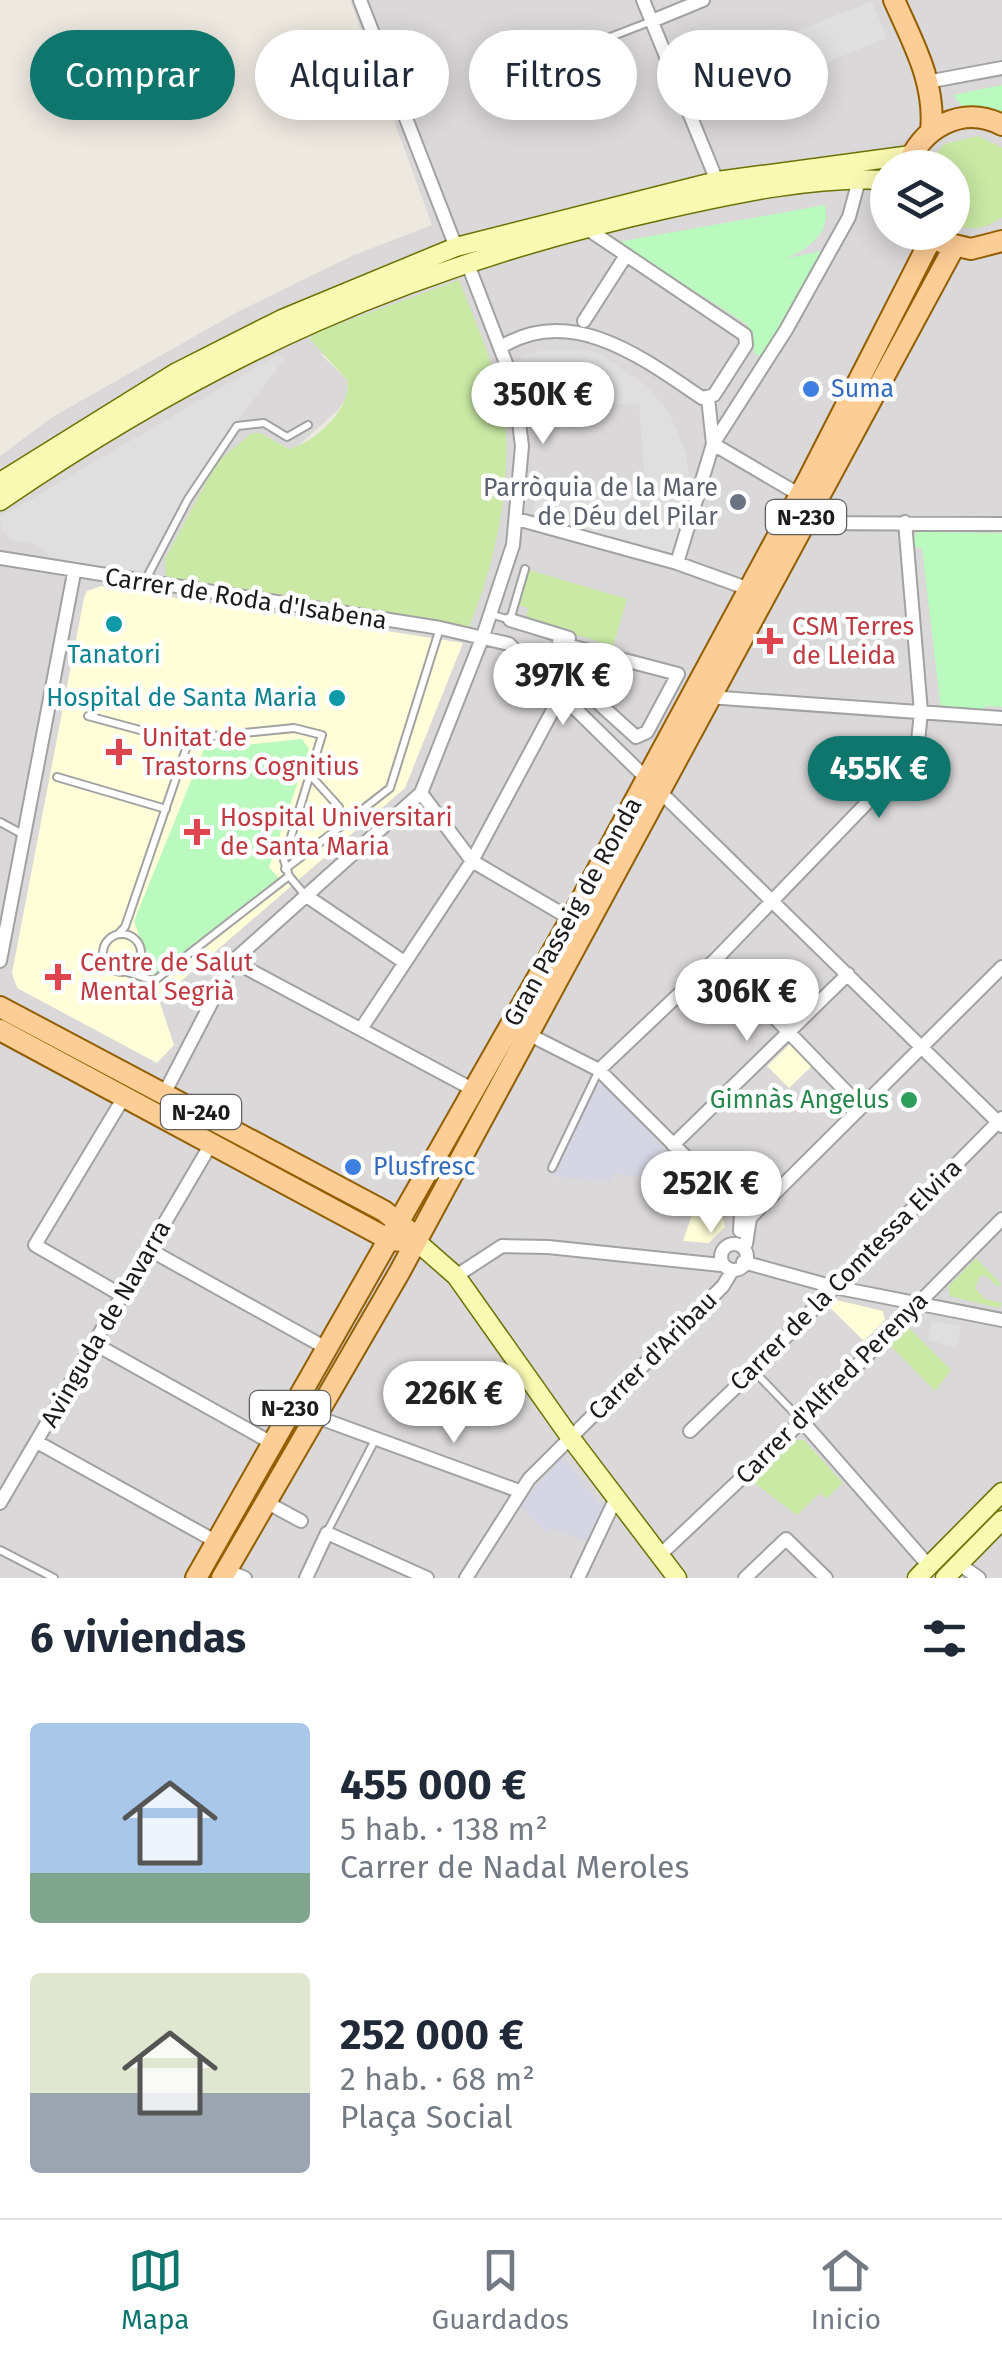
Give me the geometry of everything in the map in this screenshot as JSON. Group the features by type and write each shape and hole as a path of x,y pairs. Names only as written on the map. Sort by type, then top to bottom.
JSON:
{"main road":[{"path":"894,0 930,79 963,117"},
{"path":"916,150 930,130 930,79"},
{"path":"930,130 963,117 1002,125"},
{"path":"970,249 1001,243"},
{"name":"Gran Passeig de Ronda","path":"231,1575 264,1501 416,1241 526,1033 653,782 695,684 800,495 922,250"},
{"name":"Gran Passeig de Ronda","path":"695,684 802,523 952,250"},
{"name":"Gran Passeig de Ronda","path":"196,1578 270,1442 653,782"},
{"name":"N-240","path":"0,1007 401,1220 416,1241"},
{"name":"N-240","path":"0,1030 390,1240 416,1241"}],"street":[{"path":"165,1092 234,960 421,793 514,545 522,446 514,384 360,0"},
{"path":"644,0 717,182"},
{"path":"652,21 704,0"},
{"path":"930,79 1002,68"},
{"path":"0,482 178,372 282,319 461,255 717,182 870,165"},
{"path":"677,563 712,444 786,330 848,217 859,180"},
{"path":"0,501 122,420 273,338 461,255 726,196 870,180"},
{"path":"586,228 747,338 711,396 712,444"},
{"path":"584,321 625,257"},
{"path":"501,347 532,333 592,335 620,345 711,396"},
{"path":"712,444 800,495"},
{"path":"516,519 677,563 749,589"},
{"path":"600,1070 717,958 917,752 921,712 905,522"},
{"path":"802,523 1002,524"},
{"name":"Carrer de Roda d'Isabena","path":"3,556 74,573 440,628 509,644 1001,1122"},
{"path":"0,961 74,573"},
{"path":"510,620 638,657 695,684"},
{"path":"695,684 647,732 636,738 562,669 559,643 644,665 695,684 1002,718"},
{"path":"361,1029 472,861 560,694"},
{"path":"421,793 472,861 571,919"},
{"path":"305,895 404,962"},
{"path":"717,958 861,1107"},
{"path":"234,960 474,1090"},
{"path":"726,1268 721,1257 742,1243 750,1218 1002,967"},
{"path":"673,1144 848,974"},
{"path":"526,1033 600,1070 741,1212 742,1243 749,1253 743,1262"},
{"path":"122,1296 35,1245 124,1097"},
{"name":"Carrer de la Comtessa Elvira","path":"766,1357 1001,1122"},
{"name":"Avinguda de Navarra","path":"0,1503 211,1144"},
{"name":"Carrer d'Alfred Perenya","path":"660,1555 802,1421 1002,1219"},
{"path":"416,1241 456,1276 570,1438 677,1578"},
{"path":"456,1276 502,1246 548,1246 726,1268 743,1262 834,1287 1002,1320"},
{"path":"150,1250 326,1348"},
{"name":"Carrer d'Aribau","path":"466,1578 519,1491 723,1286 726,1268"},
{"path":"94,1344 270,1442"},
{"name":"Carrer de la Comtessa Elvira","path":"690,1431 738,1385"},
{"path":"314,1416 519,1491"},
{"path":"802,1421 923,1572 1002,1492"},
{"path":"37,1442 215,1541"},
{"path":"578,1578 616,1498"},
{"path":"264,1501 301,1521"},
{"path":"945,1578 1002,1520"},
{"path":"306,1578 327,1533 427,1578"},
{"path":"745,1578 786,1539 826,1578"},
{"path":"959,1564 979,1578"}],"lane":[{"path":"629,30 652,21"},
{"path":"143,584 188,499 238,426 264,423 288,437 308,424"},
{"path":"490,614 510,620 525,569"},
{"path":"287,873 323,738 308,730 194,738 188,744 125,927 104,946 104,958 110,968 154,981 287,873 335,831 390,788 440,628"},
{"path":"88,716 188,744"},
{"path":"311,776 339,807 335,831"},
{"path":"57,777 166,809"},
{"path":"0,822 25,835"},
{"path":"287,873 305,895"},
{"path":"118,934 130,935 141,950 138,962 124,971"},
{"path":"552,1168 600,1070"},
{"name":"Carrer de la Comtessa Elvira","path":"738,1385 766,1357"},
{"path":"753,1370 802,1421"},
{"path":"327,1533 375,1440"},
{"path":"0,1550 54,1578"}],"shaded area":[{"path":"350,0 1002,0 1002,1578 0,1578 0,456 54,416 241,310 354,255 432,225 394,120 449,120 449,30 361,30","holes":["319,353 507,432 165,559 217,462 260,433 289,449 297,447 338,410 347,396 347,380"]},
{"path":"872,1 887,38 828,62 828,30 798,30"},
{"path":"546,350 587,350 604,356 649,388 670,415 686,453 690,484 687,521 674,558 533,516 535,495 645,490 639,403 548,408 547,420 536,421 520,356"},
{"path":"277,355 285,358 199,472 141,574 51,558 37,545 11,539 1,530 0,517"},
{"name":"Hospital Universitari de Santa Maria","path":"101,586 463,643 405,788 159,1000 174,1045 157,1063 17,988 12,973 84,598 87,591"},
{"path":"790,1044 812,1066 789,1088 767,1066"},
{"path":"597,1084 604,1085 675,1160 667,1182 613,1173 612,1182 552,1176"},
{"path":"675,1160 721,1208 725,1227 709,1243 683,1241 692,1215 660,1200"},
{"path":"828,1298 883,1311 885,1320 864,1341 824,1302"},
{"path":"932,1321 961,1326 956,1348 928,1340"},
{"path":"563,1456 603,1509 587,1541 549,1527 546,1533 519,1505"}],"green space":[{"path":"1002,85 1002,115 962,106 953,95"},
{"path":"978,136 1002,148 1002,217 970,228 970,150 940,150 944,144"},
{"path":"825,205 824,224 816,239 784,259 826,250 764,357 755,354 748,325 618,242"},
{"path":"459,280 495,376 506,434 505,483 497,533 468,629 166,581 165,559 217,462 252,433 260,433 289,449 299,445 320,432 338,413 347,380 310,339 314,333"},
{"path":"918,532 1002,533 1002,707 985,706 984,715 941,710 922,548 913,547 913,537"},
{"path":"529,570 627,599 613,646 526,619 528,608 518,605"},
{"path":"302,739 309,749 269,867 282,882 177,968 152,975 134,921 204,749"},
{"path":"976,1258 1001,1284 998,1287 986,1276 980,1276 975,1288 985,1299 1002,1303 999,1308 950,1296 948,1287"},
{"path":"908,1327 951,1370 935,1391 890,1345"},
{"path":"795,1440 804,1440 843,1483 826,1499 820,1493 797,1515 753,1482"}],"place":[{"name":"Suma","path":"811,389"},
{"name":"Parròquia de la Mare de Déu del Pilar","path":"738,502"},
{"name":"Tanatori","path":"114,624"},
{"name":"CSM Terres de Lleida","path":"770,641"},
{"name":"Hospital de Santa Maria","path":"337,698"},
{"name":"Unitat de Trastorns Cognitius","path":"119,752"},
{"name":"Hospital Universitari de Santa Maria","path":"197,832"},
{"name":"Centre de Salut Mental Segrià","path":"58,977"},
{"name":"Gimnàs Angelus","path":"909,1100"},
{"name":"Plusfresc","path":"353,1167"}]}
